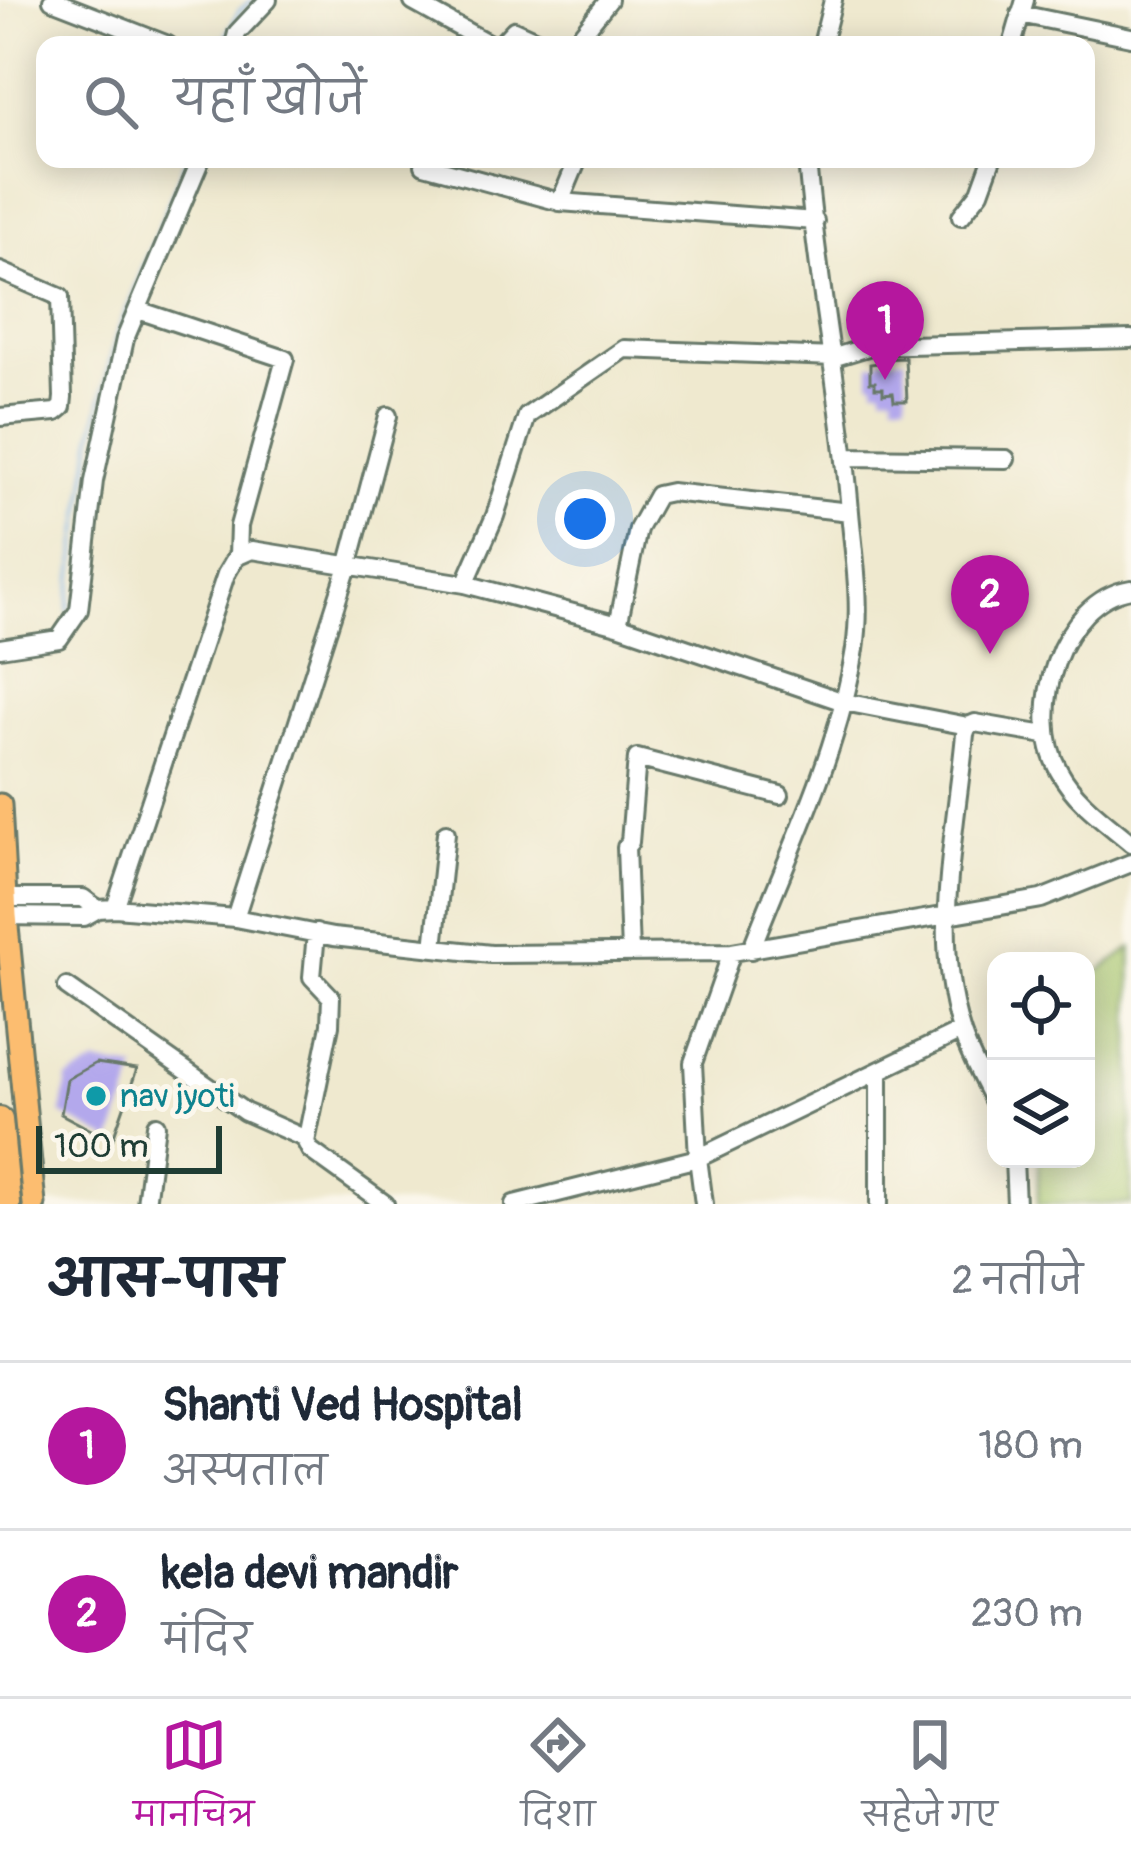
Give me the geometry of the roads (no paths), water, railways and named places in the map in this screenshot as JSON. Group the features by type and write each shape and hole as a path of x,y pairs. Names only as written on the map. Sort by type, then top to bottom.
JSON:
{"highway":[{"path":"0,1120 8,1204"}],"main road":[{"path":"0,805 3,907 34,1204"}],"street":[{"path":"52,0 145,36"},
{"path":"236,36 268,0"},
{"path":"581,36 609,0"},
{"path":"824,36 832,0"},
{"path":"412,2 478,36"},
{"path":"1015,36 1023,7 1131,37"},
{"path":"0,648 59,639 79,610 106,416 125,339 197,168"},
{"path":"438,168 560,202 815,221"},
{"path":"560,202 574,168"},
{"path":"704,1204 693,1063 821,772 844,702 858,612 847,457 808,168"},
{"path":"961,216 980,192 989,168"},
{"path":"0,271 60,297 63,397 56,412 0,417"},
{"path":"107,908 226,574 238,555 239,526 284,359 137,310"},
{"path":"465,584 495,515 527,416 625,349 835,357 871,346 1131,339"},
{"path":"235,918 349,563 388,416"},
{"path":"847,457 1006,459"},
{"path":"618,625 638,529 657,495 671,492 850,512"},
{"path":"238,555 263,550 465,584 618,625 844,702 1045,735"},
{"path":"1131,589 1113,592 1078,622 1057,659 1048,689 1045,735 1070,789 1131,843"},
{"path":"968,726 945,918 961,1031 987,1087"},
{"path":"630,953 626,847 638,758 780,795"},
{"path":"434,948 446,833"},
{"path":"3,907 83,898 107,908 235,918 491,954 742,951 1041,899 1131,863"},
{"path":"316,933 312,976 331,997 330,1025 306,1139 310,1150 385,1204"},
{"path":"67,987 244,1112 306,1139"},
{"path":"514,1204 698,1158 961,1031"},
{"path":"879,1074 879,1204"},
{"path":"146,1204 156,1125"},
{"path":"1014,1168 1016,1204"}],"waterway":[{"path":"226,36 239,11 252,0"},
{"path":"68,611 92,441 115,340 182,168"}],"place":[{"name":"Shanti Ved Hospital","path":"885,380"},
{"name":"kela devi mandir","path":"990,654"},
{"name":"nav jyoti","path":"96,1096"}]}
